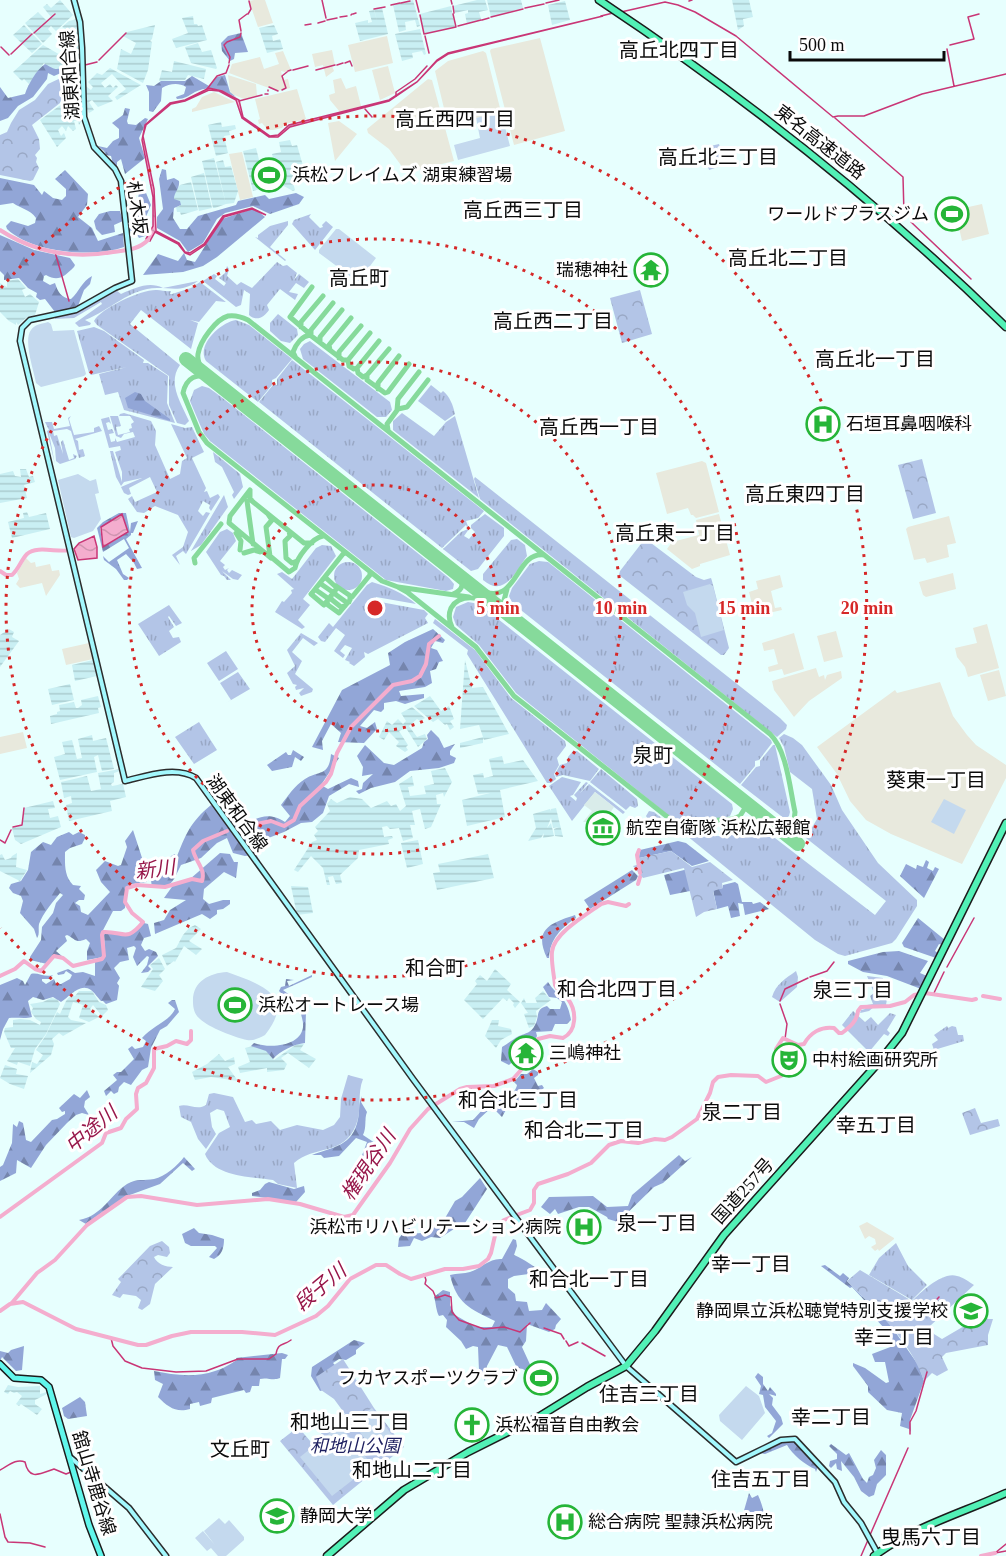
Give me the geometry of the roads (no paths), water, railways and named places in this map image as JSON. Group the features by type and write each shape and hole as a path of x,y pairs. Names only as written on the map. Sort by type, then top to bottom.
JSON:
{"highway":[{"name":"東名高速道路","path":"599,0 619,11 728,86 825,160 908,229 1006,322"},
{"name":"東名高速道路","path":"605,0 726,88 831,169 922,247 1006,327"},
{"name":"国道257号","path":"327,1556 404,1490 468,1452 540,1416 626,1366 648,1340 727,1231 897,1040 1006,823"},
{"path":"878,1555 909,1535 1004,1496"}],"main road":[{"name":"湖東和合線","path":"74,0 80,24 82,48 82,111 94,147"},
{"name":"札木坂","path":"94,147 115,169 120,178 129,246"},
{"name":"湖東和合線","path":"129,246 132,281 76,310 30,320 20,333 20,344 68,551 125,781 164,772 196,778 626,1366 736,1462 781,1440 795,1439 835,1482 844,1502 861,1522 878,1555"},
{"name":"舘山寺鹿谷線","path":"0,1364 14,1378 35,1379 46,1383 51,1391 88,1525 101,1556"},
{"path":"69,1457 129,1508 166,1556"}],"water":[{"path":"603,16 448,54 437,61 417,82 437,60 448,53"},
{"path":"417,82 389,101 290,127 278,137 269,137 242,118 236,100 219,91 209,90 185,101 171,104 146,125 143,136 154,189 156,231 179,243 185,252 190,253 204,244 223,216 252,208 266,215 252,209 224,217 205,245 190,255 185,253 178,244 155,232 150,241 146,239 153,226 153,197 142,140 145,125 170,103 185,100 209,88 222,91 239,100 243,117 270,136 278,135 289,125 389,100"},
{"path":"122,514 128,532 103,547 101,527"},
{"path":"94,536 97,558 78,560 74,549 79,543"}],"waterway":[{"path":"322,0 326,18"},
{"path":"416,0 419,12"},
{"path":"451,0 452,4"},
{"path":"546,3 559,0"},
{"path":"248,14 251,9 249,1"},
{"path":"401,3 410,1"},
{"path":"621,12 665,2 695,12 736,36 833,117 864,116 922,94 1006,74"},
{"path":"391,5 400,3"},
{"path":"525,8 544,4"},
{"path":"453,6 454,13"},
{"path":"374,9 385,7"},
{"path":"491,17 523,9"},
{"path":"601,16 613,13"},
{"path":"34,33 55,14"},
{"path":"241,31 239,20 247,14"},
{"path":"453,14 456,27"},
{"path":"950,45 974,39 968,17 979,14"},
{"path":"420,15 424,34"},
{"path":"340,17 347,16"},
{"path":"327,20 337,18"},
{"path":"482,20 489,18"},
{"path":"458,26 481,20"},
{"path":"318,23 325,21"},
{"path":"305,25 311,24"},
{"path":"424,34 456,27"},
{"path":"99,60 126,33"},
{"path":"229,63 230,57 224,45 240,37 241,33"},
{"path":"11,54 32,34"},
{"path":"425,36 429,53"},
{"path":"1,47 9,55"},
{"path":"947,49 954,86"},
{"path":"345,63 350,61 352,66"},
{"path":"85,71 85,65 97,62"},
{"path":"337,65 343,63"},
{"path":"207,89 217,76 226,73 229,65"},
{"path":"316,70 335,65"},
{"path":"293,70 308,66"},
{"path":"396,96 396,92 415,79 427,66"},
{"path":"282,90 286,88 282,76 287,72"},
{"path":"269,87 278,91"},
{"path":"239,101 262,95"},
{"path":"365,109 372,117"},
{"path":"835,118 903,177 904,214"},
{"path":"911,222 971,279"},
{"path":"0,230 26,244 54,252 83,255 136,248 148,240"},
{"path":"55,252 69,301"},
{"path":"0,571 6,575 12,575 31,551 71,550"},
{"name":"新川","path":"238,828 271,821 284,826 294,820 300,806 326,782 331,774 337,753 351,727 393,685 412,681 420,676 426,664 429,644 439,636"},
{"path":"13,827 22,825 24,808"},
{"path":"0,840 5,843 11,830"},
{"name":"新川","path":"0,976 15,969 24,961 41,971 54,956 63,958 73,966 102,959 104,956 103,932 125,935 133,932 143,922 132,913 125,902 127,888 137,885 165,887 192,879 202,881 203,873 193,850 203,841 227,831"},
{"name":"権現谷川","path":"639,850 637,855 640,873"},
{"name":"権現谷川","path":"638,884 640,877"},
{"name":"権現谷川","path":"11,1304 37,1273 55,1260 87,1225 127,1197 141,1196 197,1205 268,1199 300,1204 344,1217 353,1215 390,1163 410,1129 428,1109 460,1089 494,1086 513,1079 529,1061 532,1048 538,1039 550,1036 563,1038 568,1035 573,1026 574,1015 568,999 555,985 552,960 554,945 572,925 601,904 608,902 626,906 629,904"},
{"path":"947,967 974,918"},
{"path":"810,977 827,971 834,962"},
{"path":"933,995 944,972"},
{"path":"780,1001 785,989 808,978"},
{"name":"段子川","path":"0,1311 10,1304 23,1302 76,1329 138,1345 146,1345 191,1332 242,1332 275,1335 316,1316 328,1306 350,1279 376,1265 386,1265 411,1279 445,1269 479,1266 488,1259 500,1224 504,1220 530,1210 534,1203 534,1190 538,1184 591,1163 609,1145 621,1141 638,1143 672,1137 697,1119 713,1082 718,1077 758,1076 766,1082 781,1076 782,1066 776,1049 783,1038 798,1045 804,1044 820,1029 834,1028 842,1033 853,1023 861,1007 890,1006 905,1002 914,995 925,993 976,999"},
{"name":"段子川","path":"983,996 1000,999"},
{"path":"780,1004 787,1024 785,1039"},
{"name":"中途川","path":"0,1217 102,1143 106,1133 121,1128 126,1119 137,1109 138,1088 146,1083 154,1068 154,1049 176,1041 187,1044 191,1040 191,1031"},
{"path":"424,1274 425,1284 433,1291 436,1298 445,1295 451,1297 452,1312 459,1320 484,1329 504,1327 520,1332 530,1323"},
{"path":"919,1319 939,1297"},
{"path":"544,1328 561,1334 564,1339"},
{"path":"111,1338 113,1346 125,1361 142,1368 176,1372 206,1371 238,1359 269,1359 276,1354 280,1346 291,1340"},
{"path":"566,1341 569,1346 578,1342"},
{"path":"582,1343 605,1356"},
{"path":"910,1434 910,1422 916,1411 927,1372"},
{"path":"870,1535 908,1448"},
{"path":"0,1470 12,1463 22,1461 32,1474 54,1469 66,1474 71,1472"},
{"path":"0,1514 8,1542 30,1543 45,1547"},
{"path":"861,1556 868,1540"},
{"path":"995,1553 1006,1544"},
{"path":"995,1553 1006,1551"},
{"path":"981,1556 995,1553"}],"place":[{"name":"浜松フレイムズ 湖東練習場","path":"269,175"},
{"name":"ワールドプラスジム","path":"952,214"},
{"name":"瑞穂神社","path":"651,270"},
{"name":"石垣耳鼻咽喉科","path":"823,424"},
{"name":"航空自衛隊 浜松広報館","path":"603,828"},
{"name":"浜松オートレース場","path":"235,1005"},
{"name":"三嶋神社","path":"526,1053"},
{"name":"中村絵画研究所","path":"789,1060"},
{"name":"浜松市リハビリテーション病院","path":"584,1227"},
{"name":"静岡県立浜松聴覚特別支援学校","path":"971,1311"},
{"name":"フカヤスポーツクラブ","path":"541,1378"},
{"name":"浜松福音自由教会","path":"472,1425"},
{"name":"静岡大学","path":"277,1516"},
{"name":"総合病院 聖隷浜松病院","path":"565,1522"}],"district":[{"name":"高丘北四丁目","path":"679,50"},
{"name":"高丘西四丁目","path":"455,119"},
{"name":"高丘北三丁目","path":"718,157"},
{"name":"高丘西三丁目","path":"523,210"},
{"name":"高丘北二丁目","path":"788,258"},
{"name":"高丘町","path":"359,278"},
{"name":"高丘西二丁目","path":"553,321"},
{"name":"高丘北一丁目","path":"875,359"},
{"name":"高丘西一丁目","path":"599,427"},
{"name":"高丘東四丁目","path":"805,494"},
{"name":"高丘東一丁目","path":"675,533"},
{"name":"泉町","path":"653,755"},
{"name":"葵東一丁目","path":"936,780"},
{"name":"和合町","path":"435,968"},
{"name":"和合北四丁目","path":"617,989"},
{"name":"泉三丁目","path":"853,990"},
{"name":"和合北三丁目","path":"518,1100"},
{"name":"泉二丁目","path":"742,1112"},
{"name":"幸五丁目","path":"876,1125"},
{"name":"和合北二丁目","path":"584,1130"},
{"name":"泉一丁目","path":"657,1223"},
{"name":"幸一丁目","path":"751,1264"},
{"name":"和合北一丁目","path":"589,1279"},
{"name":"幸三丁目","path":"894,1337"},
{"name":"住吉三丁目","path":"649,1394"},
{"name":"幸二丁目","path":"831,1417"},
{"name":"和地山三丁目","path":"350,1422"},
{"name":"文丘町","path":"240,1449"},
{"name":"和地山二丁目","path":"412,1470"},
{"name":"住吉五丁目","path":"761,1479"},
{"name":"曳馬六丁目","path":"931,1537"}],"park label":[{"name":"和地山公園","path":"355,1446"}]}
